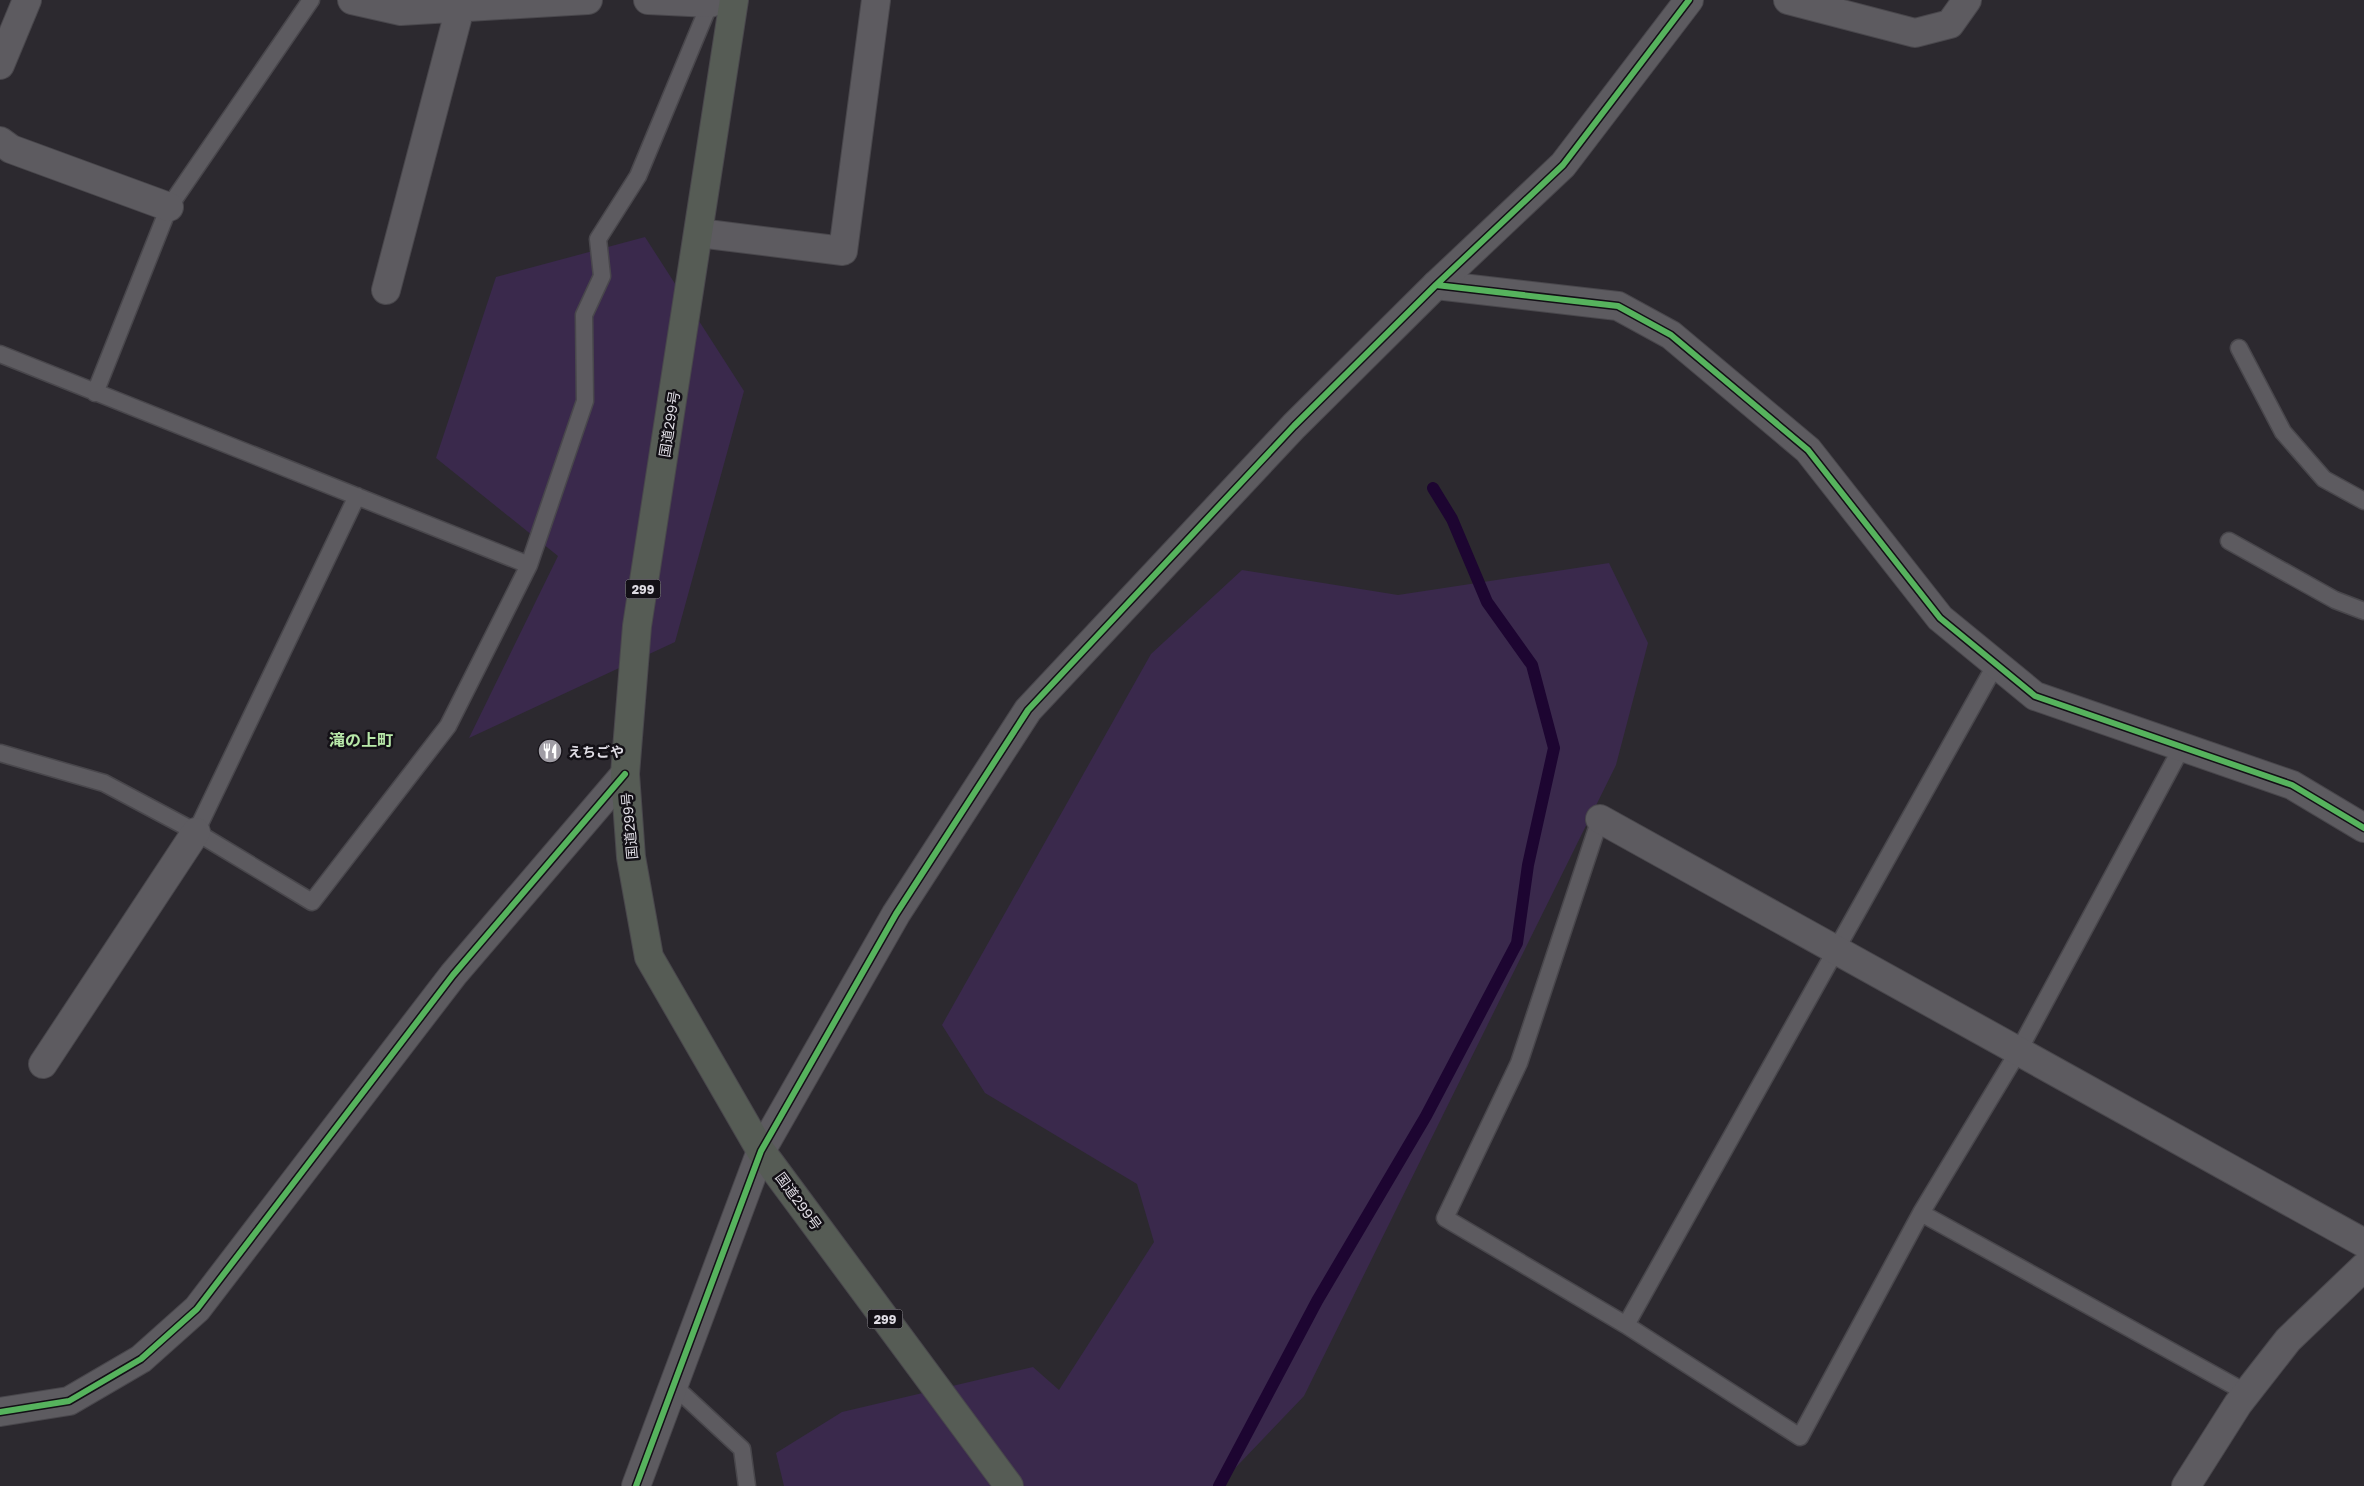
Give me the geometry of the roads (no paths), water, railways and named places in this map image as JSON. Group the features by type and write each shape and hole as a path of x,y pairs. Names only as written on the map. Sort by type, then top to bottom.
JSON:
{"highway":[{"name":"国道299号","path":"721,1 699,233 637,626 625,774 631,857 649,957 762,1151 1009,1486"}],"street":[{"path":"0,65 28,0"},
{"path":"352,0 401,11 588,0"},
{"path":"648,0 721,1"},
{"path":"699,233 843,251 876,0"},
{"path":"636,1486 762,1151 896,914 1028,710 1294,426 1436,285 1563,165 1689,0"},
{"path":"1788,0 1915,33 1950,24 1968,0"},
{"path":"386,290 460,8"},
{"path":"0,141 11,149 169,207"},
{"path":"1436,285 1618,306 1671,336 1808,450 1940,618 2035,696 2292,785 2364,828"},
{"path":"0,1412 69,1401 141,1359 197,1309 453,975 625,774"},
{"path":"1600,819 2364,1243"},
{"path":"43,1064 196,832"},
{"path":"2186,1486 2247,1393 2288,1340 2364,1267"}],"lane":[{"path":"96,394 169,207 311,0"},
{"path":"0,753 104,783 196,832 312,902 448,726 530,565 585,402 584,315 602,276 598,238 638,176 721,1"},
{"path":"2239,348 2283,432 2324,479 2364,501"},
{"path":"0,354 96,394 530,565"},
{"path":"196,832 357,496"},
{"path":"2230,541 2335,600 2364,611"},
{"path":"1626,1325 1996,664"},
{"path":"1600,819 1519,1063 1445,1218 1626,1325 1800,1437 1921,1213 2018,1052 2182,747"},
{"path":"1921,1213 2247,1393"},
{"path":"674,1386 742,1449 747,1486"}],"waterway":[{"path":"1219,1486 1317,1301 1426,1116 1517,943 1528,865 1554,748 1532,665 1487,602 1452,519 1433,488"}],"place":[{"name":"えちごや","path":"550,751"}],"district":[{"name":"滝の上町","path":"361,740"}]}
